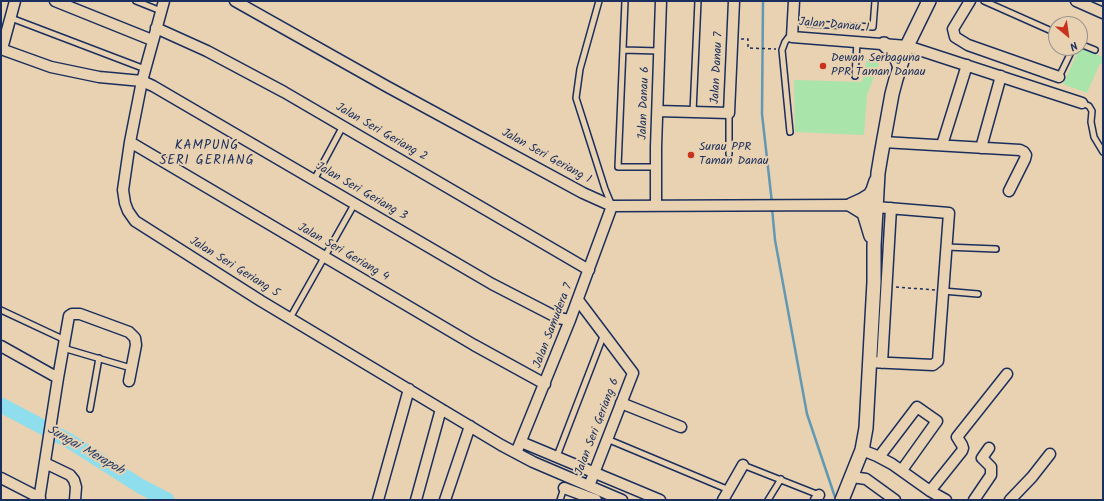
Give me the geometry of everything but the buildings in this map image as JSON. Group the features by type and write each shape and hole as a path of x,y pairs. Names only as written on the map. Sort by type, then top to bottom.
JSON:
{"street":[{"path":"15,1 1,49 51,67 99,77 142,81"},
{"path":"55,1 152,40"},
{"name":"Jalan Seri Geriang 1","path":"236,1 386,86 583,193 612,206 851,205 949,213 946,247"},
{"name":"Jalan Danau 6","path":"656,206 661,1"},
{"name":"Jalan Danau 7","path":"658,110 729,113 734,1"},
{"name":"Jalan Danau 1","path":"794,1 792,37 907,46 1082,103"},
{"path":"851,205 870,195 873,190 878,173 892,94 900,67 907,46 929,1"},
{"path":"970,1 953,30 955,37 968,45 1059,77"},
{"path":"1076,1 1103,13"},
{"name":"Jalan Seri Geriang 5","path":"163,6 152,40 142,81 130,142 123,190 128,211 135,221 290,318 516,453 533,462 622,500"},
{"name":"Jalan Seri Geriang 2","path":"156,28 207,51 284,92 589,270"},
{"path":"884,44 895,55 900,67"},
{"path":"942,145 966,65"},
{"path":"980,148 1001,76"},
{"name":"Jalan Seri Geriang 3","path":"142,81 355,203 492,284 558,318 570,320"},
{"name":"Jalan Seri Geriang 4","path":"130,142 474,345 545,384"},
{"path":"883,142 1020,150 1026,155 1025,159 1009,191"},
{"path":"874,246 878,173"},
{"path":"851,205 864,213 874,246 882,284"},
{"name":"Jalan Samudera 7","path":"516,453 578,300 612,206"},
{"path":"844,497 862,450 866,428 892,208"},
{"path":"875,362 933,365 938,361 946,247"},
{"name":"Jalan Seri Geriang 6","path":"578,300 633,373 589,486"},
{"path":"1,478 40,499 52,414 69,316 72,314 80,314 129,332 135,338 136,345 129,381"},
{"path":"1,346 58,378"},
{"path":"930,491 962,451 962,444 957,437 1007,374"},
{"path":"378,500 409,389"},
{"path":"621,403 681,427"},
{"path":"879,456 917,407 938,420 902,470"},
{"path":"416,500 441,409"},
{"path":"446,500 470,426"},
{"path":"521,442 558,456 660,500"},
{"path":"974,500 991,475 991,467 982,458 989,448"},
{"path":"862,450 879,456 902,470 930,491 946,500"},
{"path":"1010,500 1032,477 1050,454"},
{"path":"46,458 70,475 74,480 76,487 75,500"},
{"path":"723,500 743,465"},
{"path":"852,476 866,479 895,500"},
{"path":"564,488 595,500"}],"lane":[{"path":"136,1 163,6"},
{"path":"599,1 580,69 576,98 612,206"},
{"path":"625,1 618,167 656,167"},
{"path":"693,112 698,1"},
{"path":"809,24 873,26 875,1"},
{"path":"984,1 1048,29"},
{"path":"11,18 145,69"},
{"path":"790,132 782,50 788,38 792,37"},
{"path":"855,76 857,41"},
{"path":"1088,47 1094,50"},
{"path":"623,50 659,51"},
{"path":"1059,77 1069,56"},
{"path":"1082,103 1089,106 1092,111 1091,122 1094,136 1103,152"},
{"path":"728,154 729,113"},
{"path":"314,180 343,126"},
{"path":"290,318 355,203"},
{"path":"946,247 996,249"},
{"path":"944,291 978,294"},
{"path":"1,310 64,344 99,358 131,368"},
{"path":"558,456 604,334"},
{"path":"90,409 99,358"},
{"path":"607,439 729,490"},
{"path":"743,465 781,479 817,497"},
{"path":"768,500 781,479"},
{"path":"560,500 564,488"}],"path":[{"path":"748,39 748,48 777,49"},
{"path":"882,284 944,291"}],"green space":[{"path":"1088,50 1103,57 1103,65 1100,63 1087,93 1063,84 1076,56 1088,56"},
{"path":"867,58 879,64 867,95 864,135 795,132 794,80 862,82"}],"waterway":[{"path":"763,1 762,114 772,203"},
{"path":"772,208 775,240 807,414 836,500"},
{"name":"Sungai Merapoh","path":"1,405 71,442 140,486 167,500"}],"place":[{"name":"Dewan Serbaguna PPR Taman Danau","path":"823,66"},
{"name":"Surau PPR Taman Danau","path":"691,155"}],"district":[{"name":"KAMPUNG SERI GERIANG","path":"207,154"}]}
